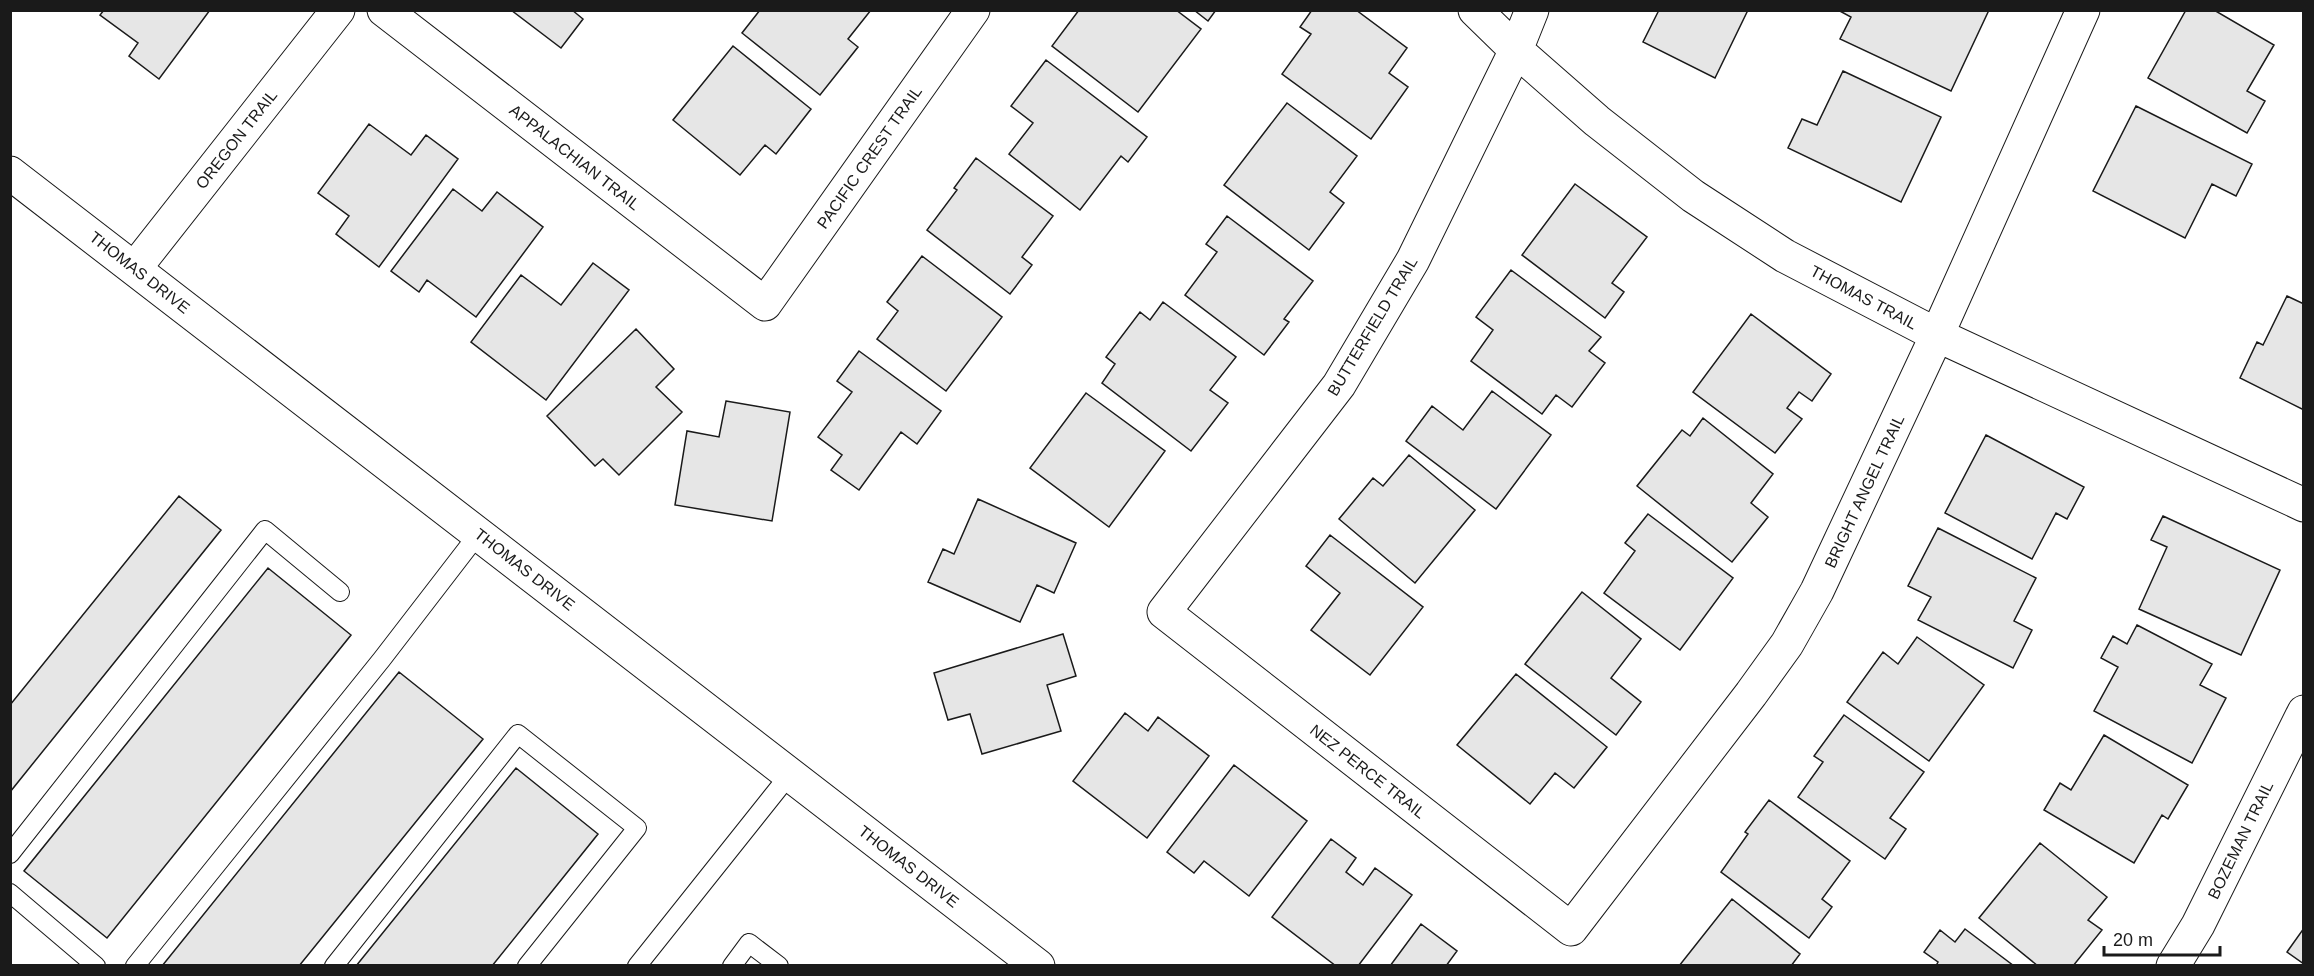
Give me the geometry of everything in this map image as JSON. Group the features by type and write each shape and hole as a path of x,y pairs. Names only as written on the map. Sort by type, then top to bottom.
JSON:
{"street":[{"name":"OREGON TRAIL","path":"135,268 338,10"},
{"name":"APPALACHIAN TRAIL","path":"384,10 765,304"},
{"name":"PACIFIC CREST TRAIL","path":"765,304 973,10"},
{"name":"THOMAS TRAIL","path":"1475,10 1516,50 1597,121 1693,196 1785,256 1937,335 2304,505"},
{"name":"BUTTERFIELD TRAIL","path":"1164,612 1338,385 1413,260 1516,50 1532,10"},
{"name":"BRIGHT ANGEL TRAIL","path":"1571,929 1752,694 1787,644 1817,591 1937,335 2083,10"},
{"name":"THOMAS DRIVE","path":"10,173 790,774 1023,961"},
{"name":"NEZ PERCE TRAIL","path":"1164,612 1571,929"},
{"name":"BOZEMAN TRAIL","path":"2172,966 2198,926 2304,712"}],"lane":[{"path":"10,854 265,530 340,592"},
{"path":"135,966 382,659 479,533"},
{"path":"334,966 518,734 637,828 526,966"},
{"path":"637,966 790,774"},
{"path":"10,893 96,966"},
{"path":"732,966 749,943 779,966"}],"building":[{"path":"104,10 210,10 159,79 129,56 138,43 100,15"},
{"path":"511,10 572,10 583,19 561,48"},
{"path":"760,10 871,10 848,39 858,47 820,95 742,33"},
{"path":"1079,10 1176,10 1201,29 1138,112 1052,46"},
{"path":"1194,10 1216,10 1208,21"},
{"path":"1312,10 1356,10 1407,48 1389,73 1408,87 1371,139 1282,74 1311,34 1300,27"},
{"path":"1656,10 1748,10 1715,78 1643,42 1658,12"},
{"path":"1838,10 1989,10 1951,91 1840,39 1851,17"},
{"path":"2186,10 2214,10 2274,45 2247,91 2265,101 2247,133 2148,78"},
{"path":"733,46 811,109 776,154 765,145 740,175 673,120"},
{"path":"1046,60 1147,137 1128,162 1121,156 1080,210 1009,154 1033,123 1011,106"},
{"path":"1843,71 1941,117 1901,202 1788,148 1802,119 1817,125"},
{"path":"1287,103 1357,156 1330,192 1344,203 1309,250 1224,185"},
{"path":"2136,106 2252,164 2236,196 2212,184 2185,238 2093,191"},
{"path":"369,124 411,155 426,135 458,159 379,267 336,234 349,216 318,193"},
{"path":"976,158 1053,216 1022,257 1032,265 1010,294 927,230 957,190 954,188"},
{"path":"1575,184 1647,237 1612,283 1624,292 1605,318 1522,255"},
{"path":"453,189 482,211 497,192 543,227 476,317 427,280 419,292 391,271"},
{"path":"1227,216 1313,281 1284,319 1289,322 1264,355 1185,295 1217,252 1206,244"},
{"path":"922,256 1002,317 946,391 877,339 898,311 887,302"},
{"path":"593,263 629,290 546,400 471,342 521,275 561,305"},
{"path":"1511,270 1601,337 1589,351 1605,363 1572,407 1556,395 1542,414 1471,361 1493,330 1476,317"},
{"path":"2287,296 2304,304 2304,410 2240,378 2257,342 2263,345"},
{"path":"1163,302 1236,357 1210,390 1228,403 1191,451 1102,383 1115,364 1106,357 1140,312 1150,320"},
{"path":"1751,314 1831,374 1812,401 1799,392 1787,408 1802,419 1775,453 1693,392"},
{"path":"636,329 674,369 656,387 682,412 619,475 603,459 595,466 547,416"},
{"path":"859,351 941,411 917,444 901,432 859,490 831,470 842,455 818,437 852,392 837,381"},
{"path":"1492,391 1551,435 1496,509 1406,441 1432,406 1463,430"},
{"path":"1086,393 1165,451 1109,527 1030,468"},
{"path":"726,401 790,412 772,521 675,505 687,431 719,437"},
{"path":"1703,418 1773,474 1751,503 1768,517 1732,562 1637,486 1682,430 1690,436"},
{"path":"1986,435 2084,487 2067,519 2056,513 2032,559 1945,513"},
{"path":"1409,455 1475,510 1415,583 1339,519 1373,478 1383,486"},
{"path":"179,496 221,530 10,792 10,705"},
{"path":"978,499 1076,543 1054,593 1037,585 1020,622 928,582 943,549 954,554"},
{"path":"1648,514 1733,578 1680,650 1604,593 1635,551 1625,543"},
{"path":"2163,516 2280,570 2241,655 2139,609 2167,547 2151,540"},
{"path":"1938,528 2036,578 2014,621 2032,630 2013,668 1918,620 1931,597 1908,586"},
{"path":"1330,535 1423,607 1370,675 1311,630 1340,593 1306,566"},
{"path":"268,568 351,635 107,938 24,871"},
{"path":"1582,592 1641,639 1611,678 1641,702 1616,735 1525,664"},
{"path":"2137,625 2212,664 2200,685 2226,698 2192,763 2094,711 2118,667 2101,658 2113,636 2127,644"},
{"path":"1063,634 1076,676 1047,685 1061,731 982,754 970,714 948,720 934,673"},
{"path":"1917,637 1984,685 1929,761 1847,702 1883,652 1898,664"},
{"path":"399,672 483,739 299,966 162,966"},
{"path":"1516,674 1607,747 1574,788 1555,773 1530,804 1457,745"},
{"path":"1125,713 1148,731 1158,717 1209,756 1147,838 1073,781"},
{"path":"1844,715 1924,772 1890,818 1906,829 1885,859 1798,797 1823,762 1814,756"},
{"path":"2104,735 2188,785 2168,819 2162,815 2134,863 2044,810 2060,783 2071,790"},
{"path":"1234,765 1307,821 1249,896 1204,861 1194,873 1167,852"},
{"path":"516,768 598,834 492,966 356,966"},
{"path":"1769,800 1850,861 1822,899 1832,907 1809,938 1721,872 1748,834 1745,832"},
{"path":"1331,839 1356,858 1346,872 1363,885 1375,868 1412,895 1358,966 1336,966 1272,917"},
{"path":"2040,843 2107,897 2088,920 2102,930 2073,966 2038,966 1979,918"},
{"path":"1732,899 1800,954 1791,966 1679,966"},
{"path":"1421,924 1457,951 1446,966 1390,966"},
{"path":"2304,928 2304,964 2287,952"},
{"path":"1965,929 2014,966 1936,966 1938,962 1924,952 1940,930 1955,942"}]}
